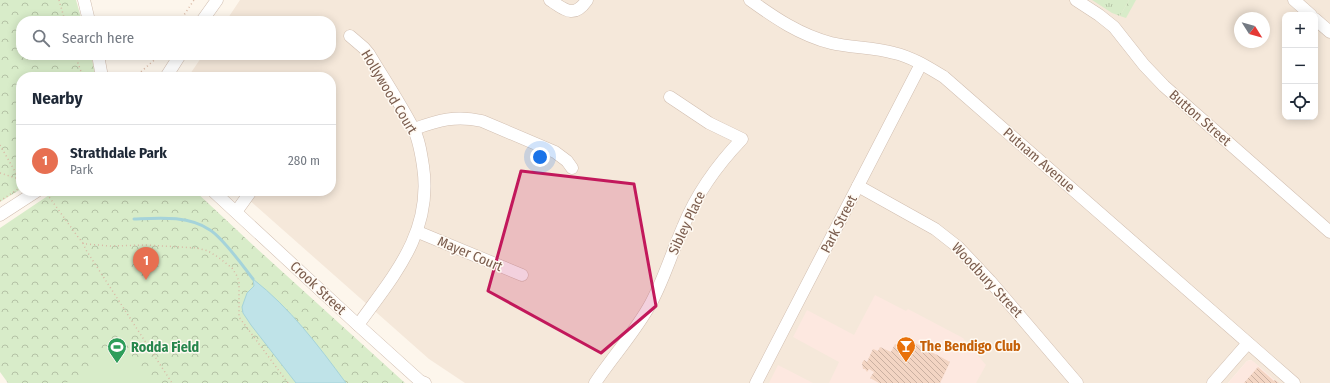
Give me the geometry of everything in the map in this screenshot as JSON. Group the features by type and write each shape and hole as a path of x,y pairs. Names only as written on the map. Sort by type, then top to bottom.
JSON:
{"street":[{"path":"84,0 88,16"},
{"path":"205,16 216,0"},
{"path":"550,0 565,10 573,12 579,10 587,0"},
{"name":"Putnam Avenue","path":"750,0 786,24 815,38 846,46 894,53 921,64 944,77 1294,383"},
{"name":"Button Street","path":"1076,0 1114,27 1144,65 1164,86 1330,232"},
{"path":"1294,0 1308,12"},
{"path":"1318,22 1330,32"},
{"name":"Hollywood Court","path":"350,36 369,54 414,129 422,156 425,186 422,217 418,232 411,247 358,325"},
{"path":"99,60 101,72"},
{"path":"100,60 107,72"},
{"path":"169,72 176,60"},
{"name":"Park Street","path":"756,383 921,64"},
{"path":"166,72 173,65"},
{"name":"Sibley Place","path":"596,383 650,304 683,226 699,196 726,156 742,139 709,123 670,97"},
{"path":"414,129 441,120 470,118 482,121 555,152 567,161 572,168"},
{"name":"Woodbury Street","path":"858,186 935,229 958,247 990,281 1077,383"},
{"path":"0,216 30,196"},
{"name":"Crook Street","path":"218,196 358,325 425,383"},
{"path":"236,212 247,196"},
{"name":"Mayer Court","path":"418,232 522,275"},
{"path":"1213,383 1248,343"}],"path":[{"path":"59,0 64,16"},
{"path":"183,16 194,0"},
{"path":"77,60 81,72"},
{"path":"141,72 154,60"},
{"path":"0,145 16,174"},
{"path":"0,173 16,178"},
{"path":"0,201 16,190"},
{"path":"48,196 83,242 86,250 172,383"},
{"path":"83,242 86,244 110,246 147,245 197,248 208,251 218,257 232,268 237,276 239,282 239,317 288,383"}],"highlighted area":[{"path":"521,171 634,184 656,306 601,353 488,291"}],"shaded area":[{"path":"240,0 1330,0 1330,383 1278,383 1251,360 1247,361 1228,383 465,383 429,359 245,196 336,196 336,72 191,72 200,60 336,60 336,16 229,16"},
{"path":"875,295 906,311 908,309 963,338 986,365 976,383 829,383 839,362 793,337 807,310 854,335"},
{"path":"1251,360 1278,383 1228,383 1247,361"},
{"path":"778,365 813,383 769,383"}],"green space":[{"path":"0,0 76,0 81,16 16,16 16,60 92,60 95,72 16,72 16,192 0,202"},
{"path":"1092,0 1129,0 1120,16 1112,13"},
{"path":"1129,0 1136,0 1126,18 1120,16"},
{"path":"48,196 200,196 405,383 8,383 0,372 0,228"},
{"name":"Rodda Field","path":"125,345 150,383 66,383"}],"water":[{"path":"253,279 291,315 314,341 346,383 296,383 243,313 242,307 247,293 254,286"}],"building":[{"name":"The Bendigo Club","path":"913,342 950,362 940,383 879,383 870,378 874,372 869,369 867,372 863,369 862,363 864,360 867,362 873,349 878,351 880,347 891,352 895,344 909,350"},
{"path":"1258,367 1274,381 1275,380 1279,383 1244,383"}],"waterway":[{"path":"134,219 173,218 201,225 221,239 253,279"}],"place":[{"name":"Strathdale Park","path":"146,280"},
{"name":"The Bendigo Club","path":"906,363"},
{"name":"Rodda Field","path":"117,364"}]}
